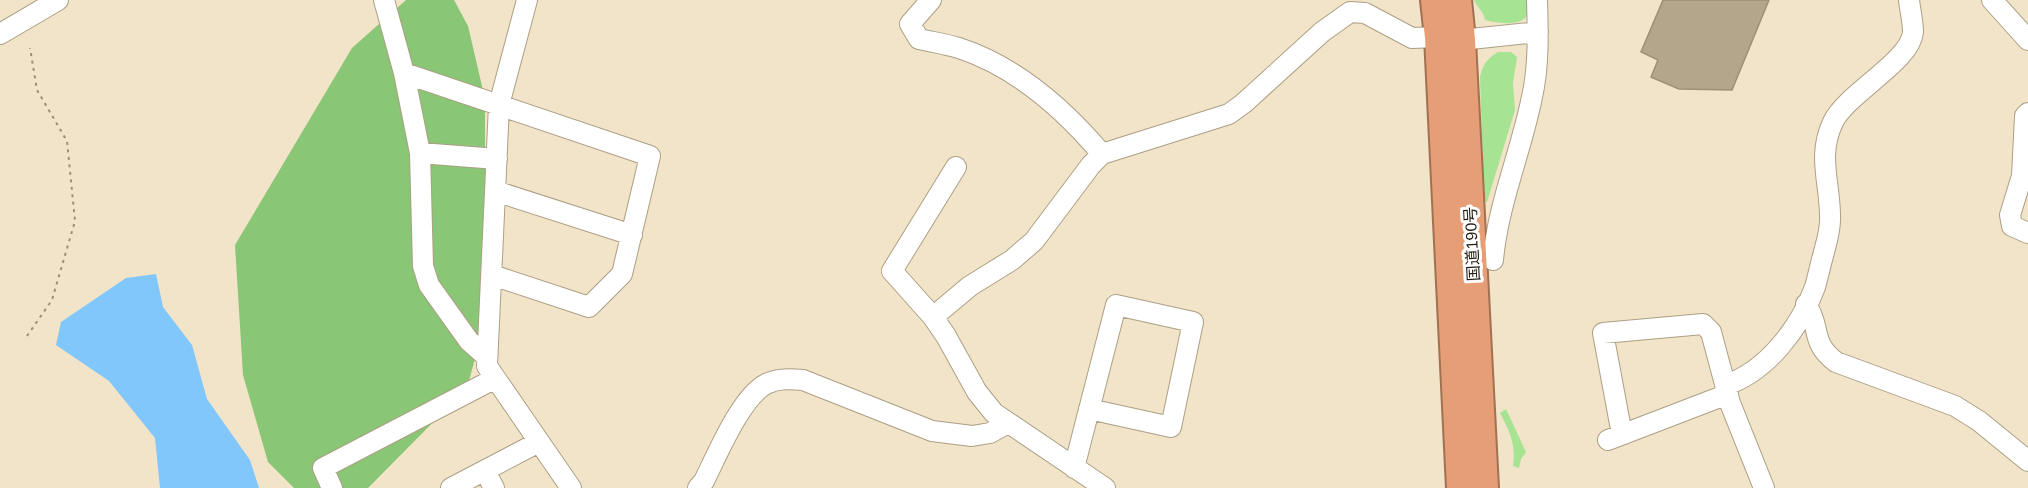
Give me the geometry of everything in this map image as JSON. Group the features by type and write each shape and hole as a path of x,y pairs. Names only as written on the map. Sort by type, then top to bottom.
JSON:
{"highway":[{"name":"国道190号","path":"1435,0 1450,39 1484,488"},
{"name":"国道190号","path":"1457,0 1450,39 1461,488"}],"street":[{"path":"0,34 58,0"},
{"path":"384,0 404,73 420,153 423,266 429,285 469,341 487,357"},
{"path":"526,0 499,105 487,366 571,488"},
{"path":"931,0 910,24 919,39 960,49 991,62 1024,82 1050,100 1080,128 1102,154"},
{"path":"1493,260 1495,234 1500,213 1533,96 1538,32 1537,0"},
{"path":"1764,488 1727,389 1711,332 1703,324 1603,333 1620,424 1616,437 1727,389 1755,371 1780,348 1815,288 1829,233 1831,215 1824,170 1825,148 1829,132 1834,119 1845,106 1907,49 1913,33 1909,0"},
{"path":"1992,0 2028,40"},
{"path":"933,317 970,286 1012,260 1034,241 1091,165 1102,154 1229,114 1322,32 1350,12 1365,13 1412,38 1450,39 1538,32"},
{"path":"404,73 650,156 622,274 589,307 492,275"},
{"path":"2028,113 2025,116 2022,176 2010,215 2012,226 2028,233"},
{"path":"420,153 497,159"},
{"path":"956,167 892,271 933,317 946,336 976,392 994,413 1105,488"},
{"path":"495,191 632,235"},
{"path":"1806,304 1812,313 1818,340 1825,353 1836,362 1955,406 1979,421 2028,460"},
{"path":"1074,468 1089,409 1116,305 1194,322 1172,427 1089,409"},
{"path":"332,488 323,468 494,379"},
{"path":"698,488 704,482 746,402 756,390 768,382 784,379 803,380 932,431 972,436 990,433 1008,423"},
{"path":"451,488 490,479 539,442"}],"path":[{"path":"27,336 52,300 75,222 67,141 37,90 30,48"}],"green space":[{"path":"406,0 454,0 468,26 485,99 485,189 496,282 467,388 368,488 294,488 268,462 243,375 235,245 352,48"},
{"path":"1474,0 1528,0 1528,13 1524,19 1514,23 1485,20"},
{"path":"1498,52 1511,52 1517,57 1513,84 1515,110 1487,202 1484,201 1480,77 1486,62"},
{"path":"1506,409 1526,452 1519,468 1513,466 1514,451 1511,438 1500,413"}],"water":[{"path":"156,274 163,307 192,345 207,399 250,460 259,488 160,488 155,438 109,381 56,345 61,322 126,278"}],"building":[{"path":"1663,0 1769,0 1732,90 1679,89 1651,77 1658,60 1641,52"}]}
